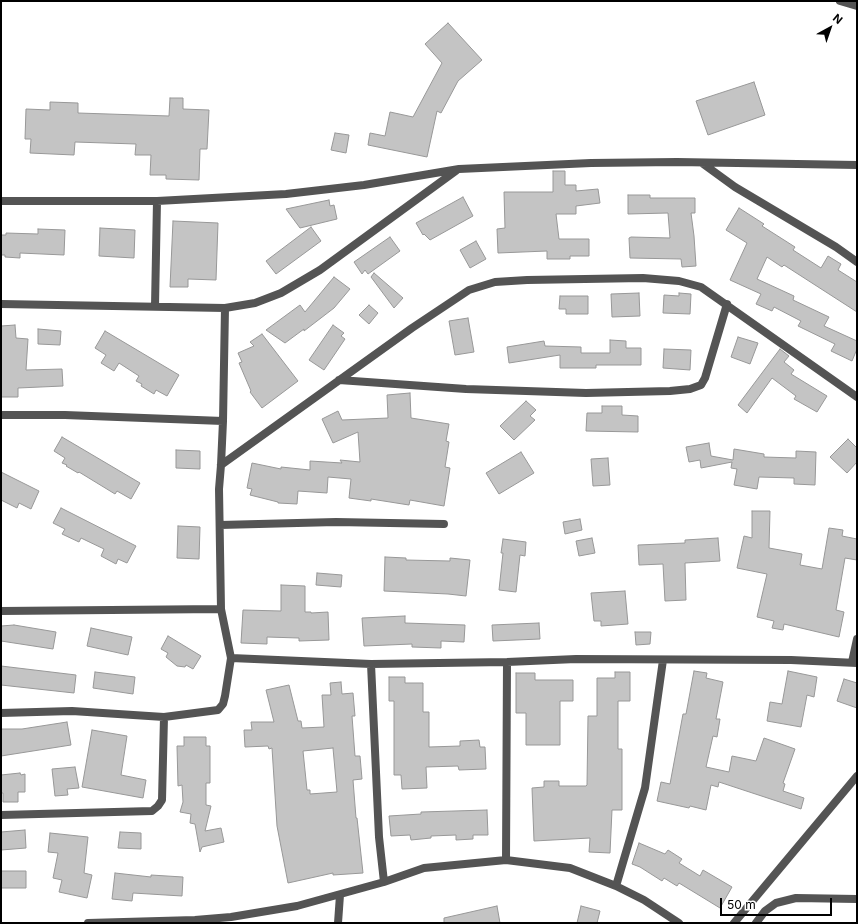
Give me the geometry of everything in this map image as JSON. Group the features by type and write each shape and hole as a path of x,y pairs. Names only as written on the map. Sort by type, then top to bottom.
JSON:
{"street":[{"path":"840,1 857,6"},
{"path":"1,201 157,201 286,194 364,185 459,169 591,163 857,165"},
{"path":"702,163 735,187 836,247 857,262"},
{"path":"1,304 225,308 255,302 281,293 320,270 459,169"},
{"path":"155,306 157,201"},
{"path":"221,465 412,328 470,290 495,282 643,278 679,281 701,287 857,397"},
{"path":"339,380 466,389 586,393 670,391 690,389 701,385 705,378 727,304"},
{"path":"1,713 72,711 164,717 218,710 223,704 226,696 231,658 220,609 219,489 223,421 225,308"},
{"path":"1,415 65,415 223,421"},
{"path":"220,525 336,522 444,524"},
{"path":"1,611 220,609"},
{"path":"231,658 371,664 507,662 576,659 791,660 854,663 857,639"},
{"path":"616,886 645,788 663,660"},
{"path":"506,860 507,662"},
{"path":"371,664 378,837 384,882"},
{"path":"1,815 152,811 162,800 164,717"},
{"path":"734,923 857,776"},
{"path":"88,923 195,922 231,917 297,906 384,882 424,868 506,860 570,868 616,886 644,900 678,923"},
{"path":"338,923 340,894"},
{"path":"756,923 765,911 776,903 796,898 857,899"}],"building":[{"path":"448,23 482,60 458,81 441,113 437,111 427,157 368,145 370,133 385,136 390,112 413,117 442,63 425,44"},
{"path":"754,82 765,115 708,135 696,101"},
{"path":"170,98 183,98 183,109 209,110 207,149 200,149 199,180 166,179 166,175 150,175 151,155 135,155 136,144 75,142 74,155 30,153 31,139 25,139 26,109 50,110 50,102 78,103 78,113 169,116"},
{"path":"335,133 349,135 346,153 331,150"},
{"path":"553,171 565,171 565,185 576,185 576,191 598,189 600,203 576,206 576,214 556,214 559,239 589,239 589,256 570,256 570,259 547,259 547,251 498,253 497,229 505,228 504,192 553,192"},
{"path":"628,195 650,195 650,198 695,198 695,213 691,213 696,266 682,267 681,259 630,258 629,238 631,237 670,238 668,213 628,214"},
{"path":"463,197 473,216 430,240 424,234 423,235 416,223"},
{"path":"329,200 330,206 334,205 337,219 300,228 286,209"},
{"path":"739,208 764,224 762,226 795,247 793,250 821,268 828,256 841,264 838,270 857,282 857,312 784,265 782,267 767,257 757,279 794,296 793,300 829,317 824,326 857,341 857,349 852,361 831,351 835,344 798,326 801,321 774,307 772,311 756,304 761,294 730,280 747,243 726,230"},
{"path":"173,221 218,223 216,280 188,279 188,287 170,287"},
{"path":"311,227 321,241 276,274 266,261"},
{"path":"100,228 135,230 134,258 99,256"},
{"path":"38,229 65,230 64,255 20,253 20,258 5,257 5,255 1,255 1,235 6,235 6,233 38,234"},
{"path":"390,237 400,251 368,274 365,270 362,274 354,262"},
{"path":"476,241 486,259 470,268 460,250"},
{"path":"374,273 403,298 394,308 371,277"},
{"path":"334,277 350,289 334,308 304,331 304,329 285,343 266,330 300,305 305,312"},
{"path":"639,293 640,316 612,317 611,294"},
{"path":"679,293 691,294 690,314 663,313 664,295 679,296"},
{"path":"560,296 588,296 588,314 566,314 566,309 559,309"},
{"path":"369,305 378,313 369,324 359,315"},
{"path":"468,318 474,352 455,355 449,321"},
{"path":"15,325 16,338 28,339 26,370 62,369 63,386 18,388 18,397 1,397 1,326"},
{"path":"333,325 344,333 341,336 345,339 324,370 309,360"},
{"path":"38,329 61,331 60,345 38,344"},
{"path":"105,331 179,375 167,396 156,390 154,394 141,386 142,384 136,381 139,376 119,363 114,371 101,363 106,355 95,348"},
{"path":"262,334 298,381 262,408 250,392 251,391 239,363 242,362 238,353 254,346 250,342"},
{"path":"738,337 758,343 750,364 731,357"},
{"path":"610,340 626,341 626,348 641,348 641,365 596,365 596,368 560,368 560,355 509,363 507,347 544,341 545,346 581,347 581,353 610,353"},
{"path":"664,349 691,350 690,370 663,368"},
{"path":"780,349 789,356 784,362 794,370 791,374 827,396 817,412 794,399 796,396 772,378 747,413 738,405"},
{"path":"410,393 411,418 449,424 446,441 449,442 445,467 450,468 444,506 410,500 409,505 371,499 371,501 349,498 351,479 328,477 327,493 298,491 297,504 278,503 250,495 252,489 247,488 252,463 281,469 281,467 310,470 310,461 342,463 340,460 360,462 358,432 333,443 322,419 338,411 342,420 388,418 387,395"},
{"path":"526,401 536,410 530,416 535,420 514,440 500,426"},
{"path":"602,406 622,406 622,415 638,416 638,432 586,431 587,413 602,413"},
{"path":"62,437 140,483 131,499 117,491 115,494 62,463 65,458 54,451"},
{"path":"848,439 857,448 857,462 847,473 830,457"},
{"path":"709,443 711,456 733,460 734,449 764,454 764,457 796,458 796,451 816,452 815,485 794,484 794,478 759,477 757,489 734,485 737,469 731,468 732,462 701,468 700,460 689,462 686,447"},
{"path":"176,450 200,451 200,469 176,468"},
{"path":"521,452 534,473 499,494 486,473"},
{"path":"608,458 610,485 593,486 591,459"},
{"path":"1,472 39,491 31,509 19,503 17,508 1,500"},
{"path":"61,508 136,546 127,563 118,559 116,564 101,556 104,549 81,538 79,542 62,534 65,529 53,523"},
{"path":"752,511 770,511 769,548 802,554 800,565 822,569 829,528 843,530 842,536 857,539 857,560 845,558 836,610 844,612 839,637 784,624 783,630 772,628 774,621 757,617 767,574 737,568 744,536 752,538"},
{"path":"580,519 582,530 565,534 563,522"},
{"path":"178,526 200,527 199,559 177,558"},
{"path":"592,538 595,553 579,556 576,541"},
{"path":"718,538 720,561 685,563 686,600 665,601 663,564 639,565 638,545 685,543 685,540"},
{"path":"503,539 526,542 525,556 520,555 516,592 499,590"},
{"path":"385,557 406,558 406,560 450,561 450,558 470,560 466,596 384,591"},
{"path":"317,573 342,575 341,587 316,585"},
{"path":"281,585 305,586 305,612 328,612 329,640 299,641 299,638 267,637 267,644 241,643 243,610 281,611"},
{"path":"625,591 628,624 601,626 601,621 594,621 591,593"},
{"path":"405,616 405,623 465,625 464,642 441,641 441,648 412,647 412,644 364,646 362,618"},
{"path":"539,623 540,639 493,641 492,625"},
{"path":"14,625 56,632 53,649 1,641 1,626"},
{"path":"91,628 132,637 128,655 87,646"},
{"path":"635,632 651,632 650,644 636,645"},
{"path":"168,636 201,656 193,669 186,665 185,667 177,666 166,657 168,653 161,649"},
{"path":"1,666 76,675 74,693 1,685"},
{"path":"694,671 707,673 706,678 723,682 716,719 720,719 717,737 713,736 706,767 729,772 732,756 756,761 764,738 795,749 783,783 785,784 783,791 804,798 801,809 719,782 718,787 711,785 706,810 657,801 661,782 670,784 683,714 686,714"},
{"path":"788,671 817,677 814,697 807,695 801,727 767,721 770,702 782,704"},
{"path":"95,672 135,677 133,694 93,688"},
{"path":"615,672 630,672 630,701 618,701 618,749 622,749 622,810 612,810 610,853 589,852 590,838 534,841 532,788 544,787 544,781 559,781 559,786 587,785 588,716 597,716 597,678 615,678"},
{"path":"516,673 535,673 535,680 573,680 573,701 560,701 560,745 526,745 526,713 516,713"},
{"path":"389,677 405,677 405,683 423,683 423,712 429,712 429,747 460,746 460,741 479,740 480,747 485,747 486,769 459,770 458,766 426,767 427,788 402,789 401,775 394,775 394,701 389,701"},
{"path":"844,679 857,683 857,708 837,701"},
{"path":"341,682 342,694 353,693 355,716 352,716 355,756 360,756 362,779 353,780 363,873 333,875 333,873 288,883 277,826 272,748 269,749 268,746 245,747 244,730 252,730 251,722 274,722 266,690 289,685 298,721 301,721 302,728 324,727 322,695 331,695 330,683","holes":["333,748 337,792 310,794 310,790 307,790 303,751"]},
{"path":"67,722 71,745 1,756 1,729 22,729"},
{"path":"92,730 127,736 121,775 146,780 143,798 82,787"},
{"path":"184,737 206,737 206,746 210,746 210,783 206,783 206,805 211,806 205,831 221,828 224,842 202,847 200,852 195,824 190,823 191,814 180,812 183,802 182,785 178,786 177,746 184,746"},
{"path":"75,767 79,788 67,789 68,795 55,796 52,769"},
{"path":"20,773 21,775 25,774 25,792 18,792 18,802 3,802 3,793 1,793 1,775"},
{"path":"487,810 488,835 473,835 473,839 456,840 456,835 431,836 431,838 411,840 410,835 391,836 389,816 421,814 421,812"},
{"path":"25,830 26,848 1,850 1,832"},
{"path":"120,832 141,833 141,849 118,848"},
{"path":"50,833 88,837 84,873 92,875 87,898 59,892 62,880 53,878 58,853 48,852"},
{"path":"639,843 665,854 668,850 682,859 679,863 700,876 703,870 732,887 720,908 679,883 677,886 664,878 662,881 640,867 632,864"},
{"path":"1,871 26,871 26,888 1,888"},
{"path":"115,873 151,877 151,875 183,877 182,896 133,893 132,901 112,899"},
{"path":"497,906 500,923 444,923 444,918"},
{"path":"581,906 600,911 597,923 577,923"}]}
